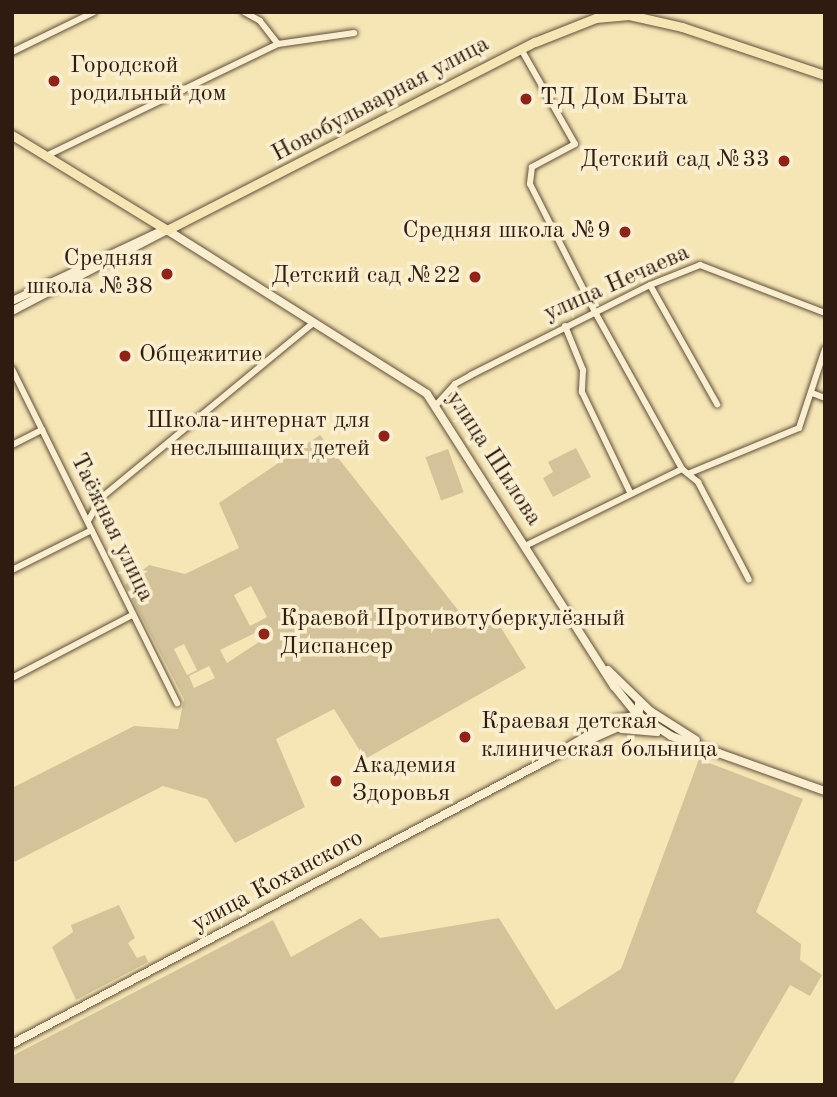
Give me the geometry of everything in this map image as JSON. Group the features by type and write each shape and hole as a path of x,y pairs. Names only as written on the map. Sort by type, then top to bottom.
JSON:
{"main road":[{"name":"Новобульварная улица","path":"12,311 581,21 617,14 682,27 825,75"},
{"name":"улица Шилова","path":"12,135 411,381 437,404 604,665 614,686 637,714 671,736 825,791"},
{"name":"Новобульварная улица","path":"12,301 167,230"},
{"path":"604,665 639,701 706,747"},
{"path":"614,686 622,709 614,720"},
{"path":"615,730 637,714 639,701"},
{"path":"562,752 614,720 637,714 675,727"},
{"path":"562,752 629,727 671,736"},
{"name":"улица Коханского","path":"12,1044 562,752"}],"street":[{"path":"12,52 94,12"},
{"path":"244,12 260,21 278,44"},
{"path":"46,156 278,44 354,33"},
{"path":"12,41 22,47"},
{"path":"522,49 575,144 532,167 529,175 595,312 682,469 690,473 749,580"},
{"name":"улица Нечаева","path":"437,404 455,384 565,326 691,268 708,266 825,313"},
{"path":"650,285 717,404"},
{"path":"88,521 102,497 314,322"},
{"path":"565,326 583,370 582,392 631,492"},
{"path":"690,473 799,428 825,349"},
{"name":"Таёжная улица","path":"12,369 177,703"},
{"path":"812,393 825,398"},
{"path":"12,445 42,430"},
{"path":"527,545 682,469"},
{"path":"12,570 92,530"},
{"path":"12,678 132,615"}],"shaded area":[{"path":"320,435 473,629 498,623 526,668 365,759 334,709 276,739 305,807 235,843 207,799 163,786 12,863 12,788 134,726 178,729 184,699 125,585 149,565 185,574 239,548 219,503","holes":["251,586 267,617 250,626 234,595","267,627 273,640 264,644 262,640 227,663 220,650","184,644 197,670 187,675 174,649","209,666 215,678 194,688 189,676"]},
{"path":"576,448 591,477 553,497 543,478 553,472 548,462"},
{"path":"448,449 464,492 441,500 425,457"},
{"path":"699,759 803,799 756,912 801,944 800,960 822,975 810,996 790,985 732,1085 12,1085 12,1056 273,920 291,957 361,918 380,938 499,918 556,1010 621,969"},
{"path":"119,905 135,938 128,943 137,958 145,955 148,962 76,1000 52,947 73,932 71,925"}],"place":[{"name":"Городской родильный дом","path":"54,81"},
{"name":"ТД Дом Быта","path":"526,99"},
{"name":"Детский сад №33","path":"784,161"},
{"name":"Средняя школа №9","path":"625,232"},
{"name":"Средняя школа №38","path":"167,274"},
{"name":"Детский сад №22","path":"475,277"},
{"name":"Общежитие","path":"125,356"},
{"name":"Школа-интернат для неслышащих детей","path":"384,436"},
{"name":"Краевой Противотуберкулёзный Диспансер","path":"264,634"},
{"name":"Краевая детская клиническая больница","path":"465,737"},
{"name":"Академия Здоровья","path":"336,781"}]}
